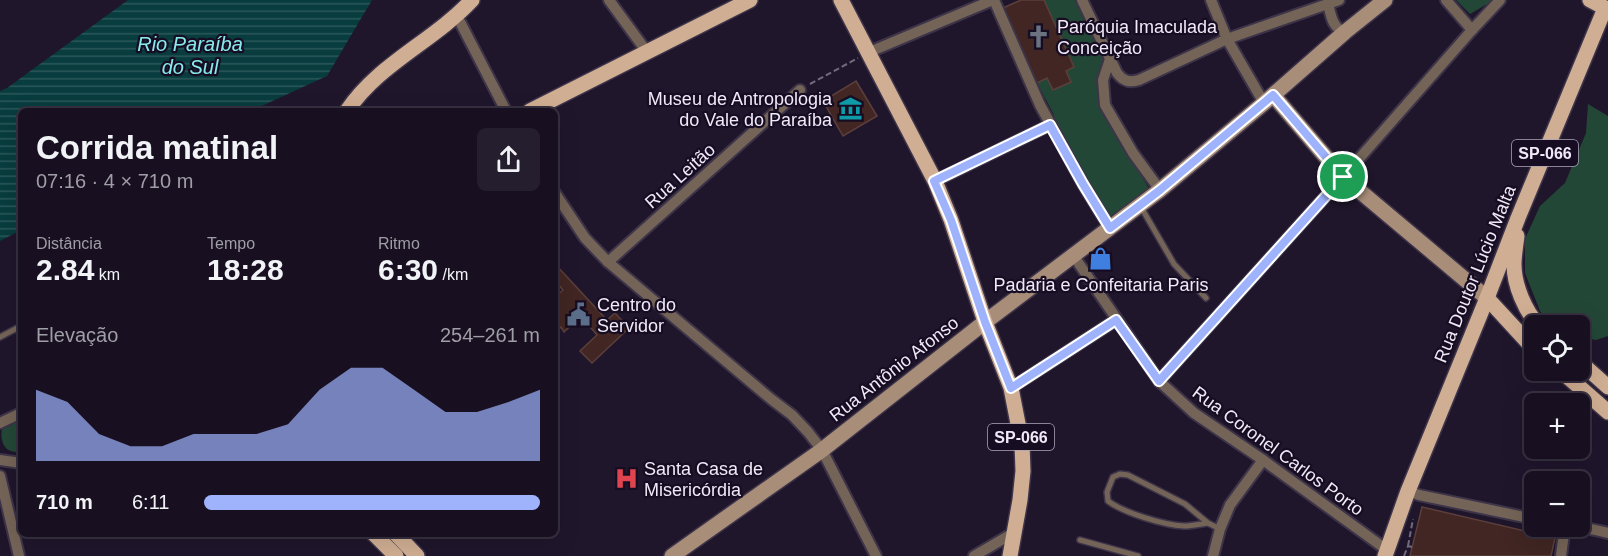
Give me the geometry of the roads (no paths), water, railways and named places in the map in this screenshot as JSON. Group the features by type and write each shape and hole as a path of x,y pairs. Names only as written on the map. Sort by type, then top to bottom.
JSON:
{"main road":[{"path":"349,108 375,78 458,16 472,0"},
{"path":"536,108 647,52 728,5 750,0"},
{"name":"SP-066","path":"841,0 934,181 951,220 985,322 1011,388 1022,444 1021,490 1010,556"},
{"name":"SP-066","path":"1590,0 1607,7"},
{"name":"Rua Doutor Lúcio Malta","path":"1386,553 1408,491 1518,218 1607,7"},
{"path":"1518,218 1514,267 1526,307 1531,315"},
{"path":"1487,298 1524,338"},
{"path":"1590,371 1608,387"},
{"path":"1573,381 1608,412"},
{"path":"377,537 396,556"},
{"path":"399,537 417,556"}],"street":[{"path":"609,0 647,52"},
{"path":"867,53 993,0 1050,125 1110,228"},
{"path":"1082,0 1117,73 1126,81 1139,80 1227,39 1333,2 1334,23 1338,30 1345,32"},
{"path":"1211,0 1227,39 1269,99 1343,177 1487,298"},
{"name":"Rua Antônio Afonso","path":"672,556 822,450 985,322 1140,206 1385,0"},
{"path":"1446,0 1472,30"},
{"path":"1159,381 1500,0"},
{"path":"458,16 504,108"},
{"path":"1110,59 1103,80 1105,105 1133,153 1160,190"},
{"name":"Rua Leitão","path":"608,262 800,90"},
{"path":"934,181 1050,125"},
{"path":"558,198 585,238 608,262 792,415 808,432 822,450 876,556"},
{"name":"Rua Coronel Carlos Porto","path":"1073,255 1159,381 1194,413 1263,460 1386,553"},
{"path":"1011,388 1116,320"},
{"path":"0,423 18,414"},
{"path":"0,460 18,463"},
{"path":"1213,556 1220,529 1230,505 1263,460"},
{"path":"0,476 19,556"},
{"path":"1408,491 1524,517"},
{"path":"1590,528 1608,533"},
{"path":"974,556 1015,532"},
{"path":"1561,537 1561,556"}],"lane":[{"path":"1140,206 1174,264 1206,298"},
{"path":"0,337 18,328"},
{"path":"1208,523 1184,526 1155,520 1118,508 1108,501 1107,492 1113,477 1120,474 1128,475 1185,504 1208,523 1220,529"},
{"path":"1080,540 1138,556"}],"water":[{"name":"Rio Paraíba do Sul","path":"128,0 372,0 327,76 258,108 18,108 18,232 0,241 0,91"}],"place":[{"name":"Paróquia Imaculada Conceição","path":"1039,37"},
{"name":"Museu de Antropologia do Vale do Paraíba","path":"850,109"},
{"name":"Padaria e Confeitaria Paris","path":"1101,259"},
{"name":"Centro do Servidor","path":"579,315"},
{"name":"Santa Casa de Misericórdia","path":"626,479"}]}
